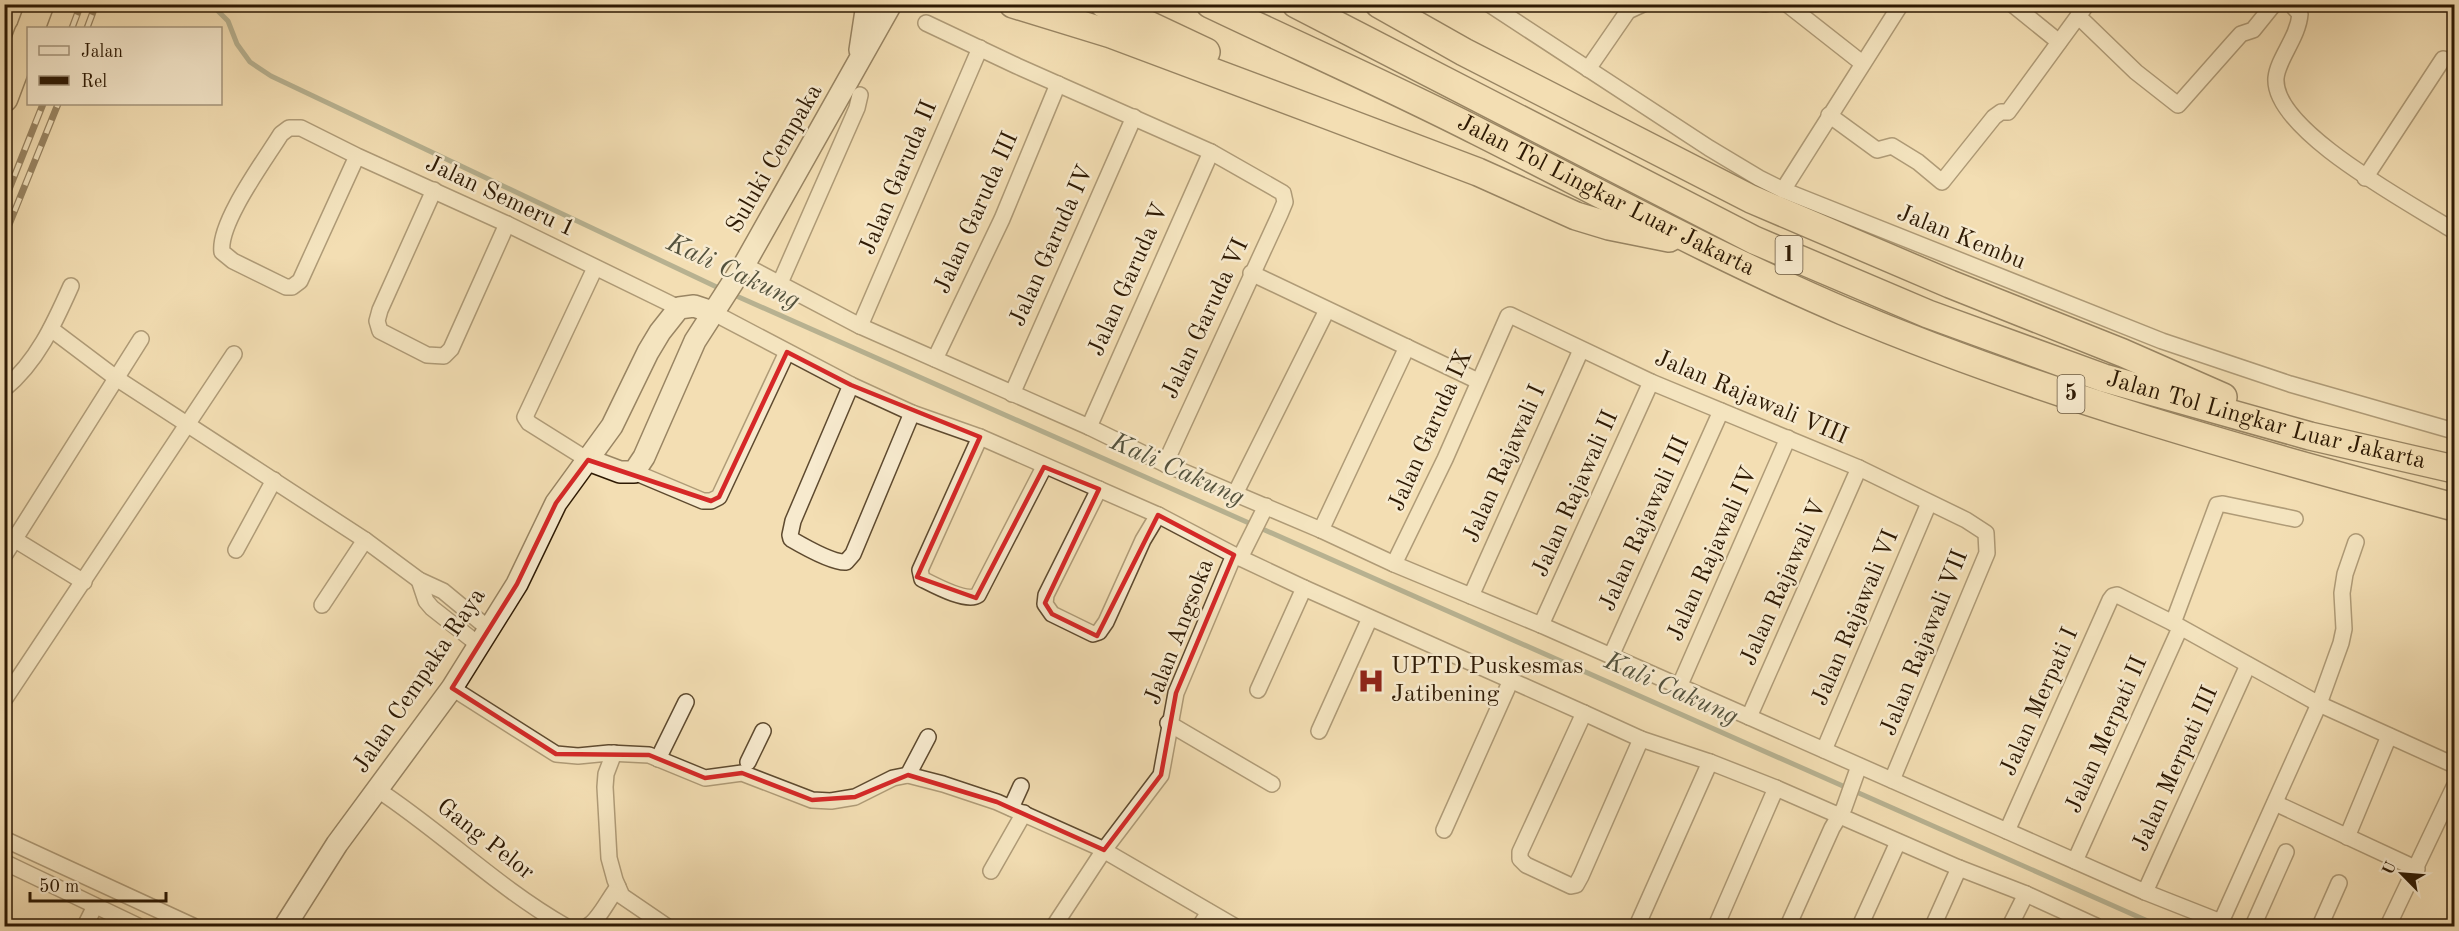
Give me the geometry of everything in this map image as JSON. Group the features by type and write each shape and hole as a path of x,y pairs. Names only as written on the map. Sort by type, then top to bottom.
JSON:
{"highway":[{"path":"31,27 40,4"},
{"path":"1013,4 1111,34 1330,116 1478,172 1576,216 1609,226 1700,244"},
{"path":"1104,4 1261,77 1330,116"},
{"name":"Jalan Tol Lingkar Luar Jakarta","path":"1210,4 1475,129 1700,244 1844,311 1988,366 2145,419 2333,475 2454,507"},
{"name":"Jalan Tol Lingkar Luar Jakarta","path":"1296,4 1743,234 1928,314 2104,378 2310,435 2454,469"},
{"path":"1379,4 1464,52 1751,200 1950,284 2123,353 2310,435"},
{"path":"1403,4 1464,52"},
{"path":"4,98 27,37"}],"street":[{"path":"859,60 867,4"},
{"name":"Suluki Cempaka","path":"634,472 644,457 684,364 717,306 739,274 891,4"},
{"name":"Jalan Kembu","path":"1490,4 1709,148 1783,190 2162,341 2290,384 2454,431"},
{"path":"1588,69 1628,11 1643,4"},
{"path":"1787,4 1862,63"},
{"path":"1783,190 1901,4"},
{"path":"2012,4 2059,42"},
{"path":"1829,115 1877,150 1892,146 1918,162 1942,182 1994,117 2001,112 2008,112 2083,10 2136,72 2178,105 2241,34 2256,28 2274,4"},
{"path":"2291,4 2300,14 2299,26 2276,76 2277,89 2282,102 2300,125 2366,178 2454,231"},
{"path":"926,23 1211,152"},
{"name":"Jalan Garuda II","path":"860,326 980,48"},
{"path":"2366,178 2443,59"},
{"name":"Jalan Garuda III","path":"935,359 1002,219 1058,84"},
{"path":"780,283 860,95"},
{"name":"Jalan Garuda IV","path":"1012,394 1134,117"},
{"name":"Jalan Semeru 1","path":"357,156 300,281 292,287 286,287 233,261 222,252 221,244 231,217 282,134 289,128 301,128 507,224 679,308"},
{"name":"Jalan Garuda VI","path":"1165,464 1283,206 1283,193 1211,152"},
{"name":"Jalan Garuda V","path":"1089,427 1211,152"},
{"path":"434,190 377,321 380,331 427,355 444,356 451,349 507,224"},
{"path":"596,268 525,417 529,423 588,460 620,472 634,472 703,501 711,501 719,496 787,352"},
{"path":"1251,273 1478,381"},
{"path":"739,274 780,283 860,326 1236,494 1263,513 1321,530 1394,564 1541,625 1824,750 1858,772 1892,780 2145,892 2224,924 2319,704 2341,643 2344,629 2342,593 2344,574 2356,542"},
{"path":"4,389 29,365 51,329 71,286"},
{"path":"588,460 612,426 660,332 679,308 717,306 787,352 912,413 980,437 1158,514 1304,588 1641,739 1710,762 1773,795 1841,812 1898,842 2026,894 2086,925"},
{"path":"1236,494 1327,310"},
{"name":"Jalan Rajawali VIII","path":"1508,316 1652,382 1859,468 1976,526"},
{"name":"Jalan Garuda IX","path":"1394,564 1445,459 1508,316"},
{"path":"51,329 116,378 365,540 419,580 443,591 484,637"},
{"path":"4,556 10,536 141,339"},
{"path":"1321,530 1407,347"},
{"name":"Jalan Rajawali I","path":"1471,596 1581,350"},
{"path":"4,700 234,354"},
{"name":"Jalan Rajawali II","path":"1541,625 1652,382"},
{"path":"851,385 793,521 790,535 791,539 833,559 846,562 853,554 912,413"},
{"name":"Jalan Rajawali III","path":"1611,656 1721,411"},
{"path":"980,437 920,570 922,579 928,582 966,598 978,595 1044,466"},
{"name":"Jalan Rajawali IV","path":"1679,687 1788,438"},
{"name":"Jalan Cempaka Raya","path":"285,927 337,844 452,688 517,584 556,503 588,460"},
{"name":"Jalan Rajawali V","path":"1749,717 1859,468"},
{"path":"236,550 274,480"},
{"path":"1099,489 1046,595 1045,604 1052,614 1093,634 1099,632 1106,622 1143,540 1158,514"},
{"name":"Jalan Rajawali VI","path":"1824,750 1929,503"},
{"name":"Jalan Merpati II","path":"2075,861 2177,625 2211,517 2217,505 2223,504 2295,519"},
{"name":"Jalan Angsoka","path":"1054,927 1101,848 1161,775 1168,723 1176,693 1237,556 1249,541 1263,513"},
{"name":"Jalan Rajawali VII","path":"1892,780 1987,553 1986,533 1976,526"},
{"path":"10,536 84,582"},
{"path":"322,605 365,540"},
{"path":"419,580 426,601 457,626 484,637"},
{"path":"1258,690 1304,588"},
{"name":"Jalan Merpati I","path":"2007,831 2113,596 2117,595 2177,625"},
{"path":"1319,731 1370,618"},
{"path":"2177,625 2319,704 2454,765"},
{"name":"Jalan Merpati III","path":"2145,892 2248,665"},
{"path":"1444,830 1511,680"},
{"path":"452,688 556,754 649,755 705,778 742,773 812,800 831,801 855,797 893,778 908,775 943,784 1018,810 1101,848 1234,927"},
{"path":"658,759 686,702"},
{"path":"1584,713 1520,852 1520,859 1526,865 1571,886 1576,885 1641,739"},
{"path":"1168,723 1272,784"},
{"path":"748,762 763,731"},
{"path":"2347,837 2388,736"},
{"path":"908,775 928,737"},
{"path":"615,753 606,774 605,787 609,858 622,896 666,927"},
{"path":"1637,927 1710,762"},
{"path":"1788,927 1858,772"},
{"path":"991,871 1018,810 1021,786"},
{"path":"2388,927 2454,787"},
{"name":"Gang Pelor","path":"378,790 417,816 489,874 565,927"},
{"path":"1716,927 1773,795"},
{"path":"2275,802 2416,869"},
{"path":"138,927 4,860 8,841 193,927"},
{"path":"1860,927 1898,842"},
{"path":"2253,927 2286,852"},
{"path":"1932,927 1959,868"},
{"path":"2320,927 2340,883"},
{"path":"588,927 595,923 605,904 618,887"},
{"path":"2010,927 2026,894"},
{"path":"85,927 95,906"},
{"path":"1200,927 1209,912"}],"highlighted area":[{"path":"787,352 851,385 980,437 917,577 976,598 1044,467 1099,489 1045,603 1052,614 1097,636 1158,515 1234,555 1176,693 1161,775 1104,850 997,802 908,775 855,797 812,800 742,773 705,778 649,755 556,754 452,688 517,584 556,503 588,460 711,501 719,497"}],"waterway":[{"name":"Kali Cakung","path":"211,4 228,21 237,44 250,62 271,76 723,290"},
{"name":"Kali Cakung","path":"732,294 2159,926"}],"railway":[{"path":"72,27 81,4"},
{"path":"87,27 96,4"},
{"path":"4,202 43,105"},
{"path":"4,237 58,105"}],"place":[{"name":"UPTD Puskesmas Jatibening","path":"1371,681"}]}
